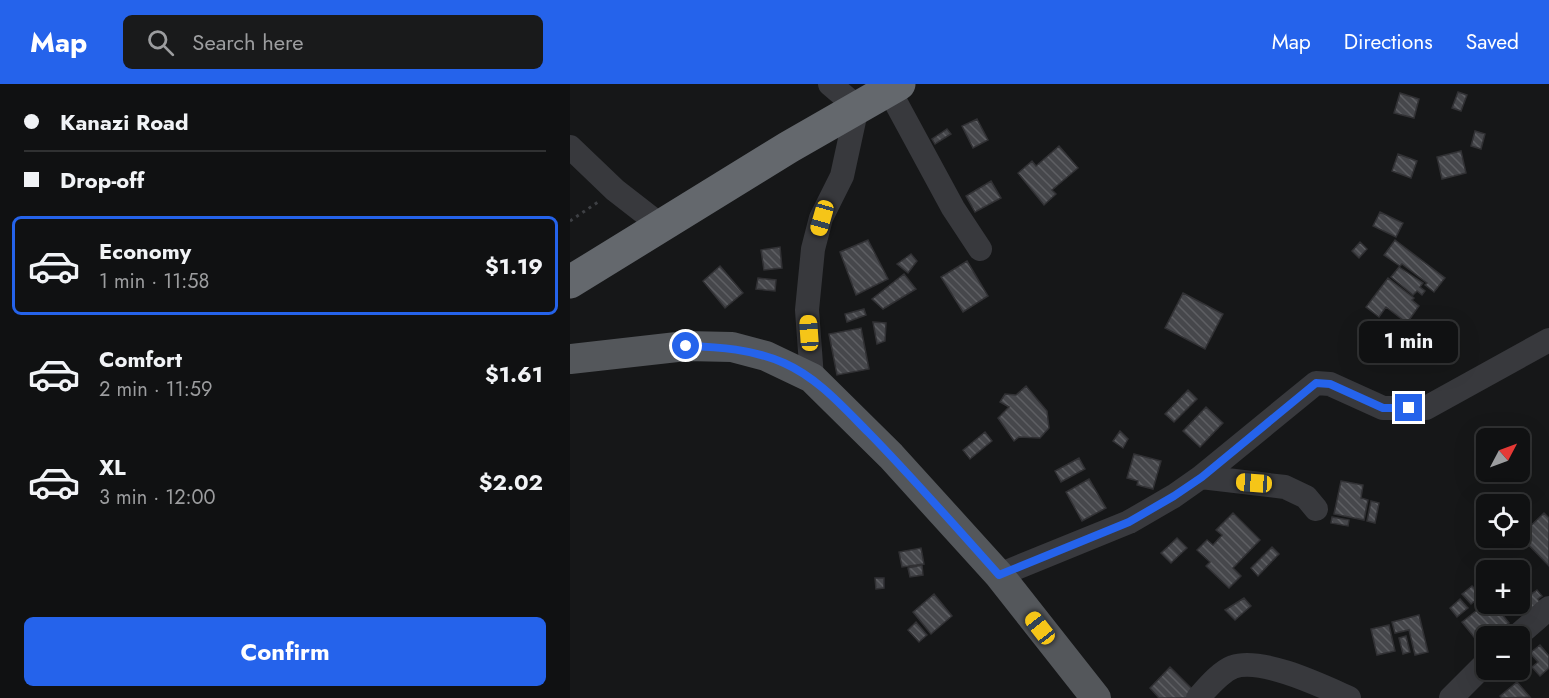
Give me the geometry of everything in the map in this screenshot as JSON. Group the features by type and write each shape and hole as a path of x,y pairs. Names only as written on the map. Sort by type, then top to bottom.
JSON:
{"highway":[{"path":"570,282 660,225 894,87"}],"main road":[{"path":"570,359 686,346 732,347 766,356 812,378 891,456 999,575 1095,698"}],"street":[{"path":"812,378 807,310 813,249 822,218 842,176 857,107 830,84"},
{"path":"894,87 952,208 980,249"},
{"path":"570,147 615,190 660,225"},
{"path":"999,575 1129,522 1202,477 1316,383 1330,384 1383,408 1426,408 1549,340"},
{"path":"1202,477 1286,487 1306,497 1316,509"},
{"path":"1528,626 1549,608"},
{"path":"1198,698 1226,671 1246,665 1269,668 1349,698"},
{"path":"1451,698 1476,673"}],"path":[{"path":"570,221 615,190"}],"building":[{"path":"1458,92 1467,95 1461,111 1452,108"},
{"path":"1400,93 1419,99 1414,118 1394,113"},
{"path":"977,119 988,140 973,148 962,126"},
{"path":"947,129 951,134 935,144 932,139"},
{"path":"1475,131 1485,134 1481,149 1471,146"},
{"path":"1059,146 1078,168 1052,190 1056,194 1044,205 1018,173 1032,161 1036,166"},
{"path":"1461,151 1466,173 1442,179 1437,157"},
{"path":"1398,154 1417,161 1411,178 1392,171"},
{"path":"991,181 1001,198 975,212 966,196"},
{"path":"1380,212 1403,223 1396,237 1373,226"},
{"path":"868,240 888,279 856,295 840,252"},
{"path":"1395,240 1445,278 1434,292 1425,285 1427,283 1402,264 1400,266 1384,255"},
{"path":"1360,242 1367,249 1359,258 1352,251"},
{"path":"780,247 782,268 764,270 761,250"},
{"path":"911,254 917,261 908,273 897,264"},
{"path":"967,261 988,296 963,312 941,277"},
{"path":"720,266 743,293 725,308 703,281"},
{"path":"1399,267 1423,283 1420,287 1425,291 1422,295 1417,291 1413,295 1391,277"},
{"path":"904,274 916,289 883,309 872,299"},
{"path":"758,278 776,280 775,291 756,289"},
{"path":"1388,278 1414,298 1412,300 1419,306 1407,323 1386,307 1379,317 1366,307"},
{"path":"1183,293 1223,314 1205,349 1165,328"},
{"path":"864,309 866,315 847,322 845,314"},
{"path":"873,322 886,323 885,341 877,344"},
{"path":"861,328 869,369 837,375 829,334"},
{"path":"1393,332 1403,340 1396,348 1386,340"},
{"path":"1026,386 1047,411 1049,428 1040,438 1019,437 1014,441 998,418 1009,407 1000,402 1005,394 1016,395"},
{"path":"1188,390 1197,399 1174,422 1165,414"},
{"path":"1206,407 1223,423 1200,447 1183,431"},
{"path":"1120,431 1128,439 1123,448 1113,441"},
{"path":"985,432 992,441 970,459 963,450"},
{"path":"1134,454 1161,461 1153,489 1137,485 1138,481 1127,478"},
{"path":"1079,458 1085,469 1061,482 1055,471"},
{"path":"1089,479 1106,508 1082,521 1066,492"},
{"path":"1341,481 1363,485 1361,498 1368,500 1364,520 1334,514"},
{"path":"1371,501 1379,503 1375,523 1367,521"},
{"path":"1233,513 1260,540 1233,568 1241,576 1229,588 1206,566 1210,562 1197,550 1207,540 1213,545 1222,535 1216,530"},
{"path":"1544,513 1549,518 1549,566 1530,546 1530,526"},
{"path":"1332,517 1349,520 1348,526 1331,523"},
{"path":"1177,538 1187,548 1171,563 1161,553"},
{"path":"1272,547 1279,554 1258,576 1251,568"},
{"path":"921,548 924,564 902,567 899,552"},
{"path":"922,565 923,575 910,577 908,568"},
{"path":"875,578 884,578 884,588 876,589"},
{"path":"1472,586 1476,590 1476,600 1471,604 1462,594"},
{"path":"1537,590 1542,596 1538,599 1543,606 1530,613 1530,595"},
{"path":"934,594 952,616 931,634 913,612"},
{"path":"1244,598 1251,606 1235,620 1225,610"},
{"path":"1460,599 1468,608 1457,617 1450,608"},
{"path":"1476,611 1476,614 1502,614 1509,623 1505,626 1476,626 1476,640 1462,622"},
{"path":"1419,615 1428,652 1415,655 1409,630 1395,633 1392,622"},
{"path":"916,622 927,635 919,642 908,630"},
{"path":"1389,625 1395,651 1377,655 1371,629"},
{"path":"1406,636 1410,652 1403,654 1399,638"},
{"path":"1540,645 1549,656 1549,668 1540,676 1532,667 1538,662 1530,653"},
{"path":"1170,667 1194,691 1187,698 1159,698 1150,688"},
{"path":"1517,682 1530,697 1502,698 1500,696"}],"route":[{"path":"686,346 732,347 766,356 812,378 891,456 999,575 1129,522 1174,496 1202,477 1316,383 1330,384 1383,408 1409,408"}]}
